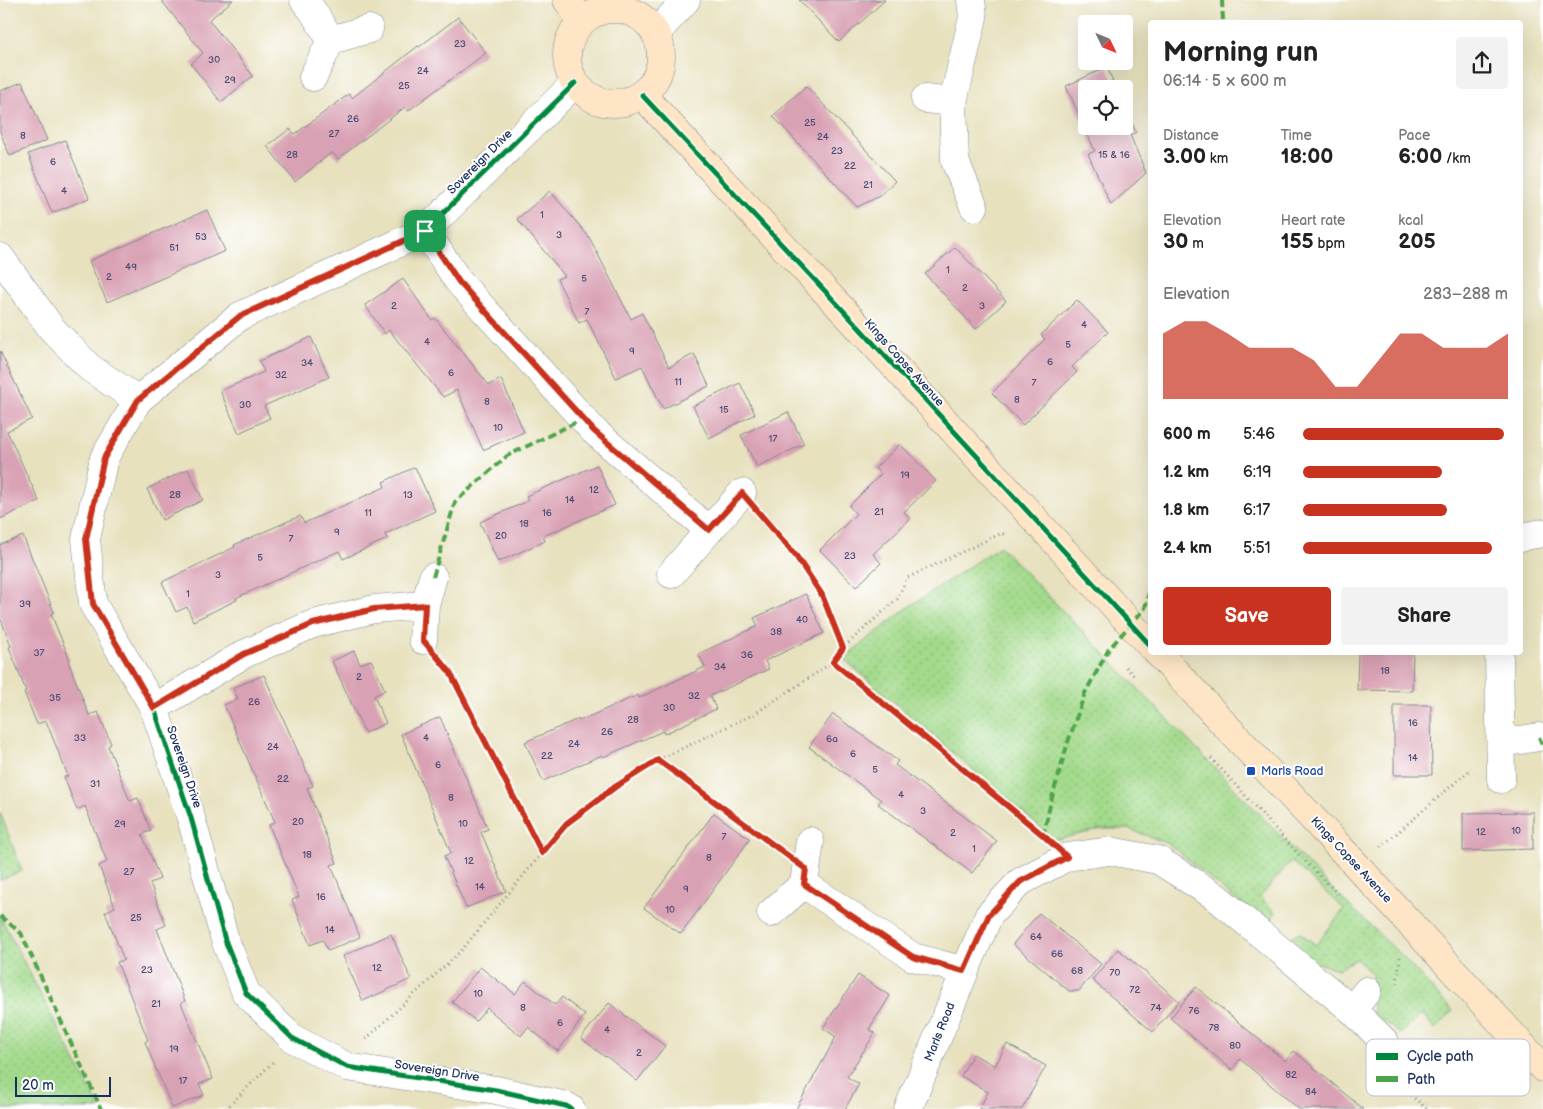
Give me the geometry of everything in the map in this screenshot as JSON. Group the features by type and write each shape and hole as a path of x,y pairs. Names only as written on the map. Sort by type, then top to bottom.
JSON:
{"street":[{"path":"304,0 331,40"},
{"path":"656,33 686,0"},
{"path":"971,0 973,17 953,102 955,161 974,207"},
{"path":"614,8 630,11 645,20 656,33 662,59 659,73 652,85 642,95 621,102 598,101 585,94 575,83 568,67 567,51 572,34 574,10 597,12 614,8"},
{"path":"313,77 331,40 369,29"},
{"name":"Sovereign Drive","path":"571,1109 566,1106 496,1090 347,1067 295,1040 246,993 225,940 191,818 154,708 93,604 86,539 104,458 138,400 240,316 425,231 575,83"},
{"name":"Kings Copse Avenue","path":"642,95 853,321 1148,643"},
{"path":"925,99 953,102"},
{"path":"425,231 459,282 594,431 709,530"},
{"path":"0,257 52,329 90,368 138,400"},
{"path":"671,574 742,493"},
{"path":"1523,537 1543,533"},
{"path":"423,640 425,605 433,577"},
{"path":"154,708 244,654 313,624 374,609 425,605"},
{"name":"Kings Copse Avenue","path":"1160,655 1516,1039"},
{"path":"1499,655 1501,779"},
{"path":"1501,742 1538,737"},
{"path":"771,913 805,876 810,841"},
{"name":"Marls Road","path":"908,1109 989,915 1020,882 1067,857 1110,850 1158,860 1215,896 1360,1000 1383,1039"},
{"path":"805,876 913,957 964,971"},
{"name":"Kings Copse Avenue","path":"1530,1054 1543,1068"}],"path":[{"path":"742,493 796,556 817,587 843,648"},
{"path":"340,1063 460,952 567,823 615,787 658,760 754,714 833,662 843,648 897,599 907,578 1002,533 1009,540"},
{"path":"423,640 450,672 542,853"},
{"path":"833,662 1067,857"},
{"path":"1358,867 1501,742"},
{"path":"658,760 805,876"},
{"path":"226,1109 295,1040"}],"green space":[{"path":"1000,546 1326,883 1400,954 1453,1011 1435,1029 1422,1014 1400,1034 1373,1013 1372,974 1356,959 1338,969 1313,962 1290,943 1292,937 1299,932 1316,945 1344,909 1291,861 1260,897 1275,912 1272,920 1262,922 1169,844 1129,829 1102,829 1055,840 845,660 850,653 910,606"},
{"path":"0,812 22,871 0,880"},
{"path":"0,916 100,1109 0,1109"}],"building":[{"path":"161,0 233,0 209,20 253,76 221,102 191,64 203,53"},
{"path":"799,0 885,0 839,42"},
{"path":"458,17 486,53 408,111 405,107 338,159 332,152 295,182 267,146 290,129 295,134 349,94 352,98"},
{"path":"1101,70 1108,70 1112,80 1079,80"},
{"path":"1078,80 1078,113 1066,86"},
{"path":"22,82 47,140 10,156 0,132 0,91"},
{"path":"806,86 895,181 878,197 857,207 773,116"},
{"path":"1088,135 1130,135 1146,173 1111,205 1088,154 1095,151"},
{"path":"65,140 89,198 52,213 28,154"},
{"path":"550,191 589,237 631,319 642,313 669,367 694,354 709,386 663,409 642,366 616,378 587,319 579,323 557,279 565,276 517,219"},
{"path":"207,210 225,251 107,302 89,261"},
{"path":"955,247 1006,301 976,329 925,274"},
{"path":"403,279 432,320 435,318 489,385 501,379 524,432 483,450 457,390 443,397 389,330 385,334 365,305"},
{"path":"1077,300 1108,332 1072,367 1077,372 1023,425 992,393 1045,339 1041,335"},
{"path":"311,337 329,377 264,406 270,418 239,433 220,391 264,372 259,361"},
{"path":"0,351 32,419 7,431 39,501 0,519"},
{"path":"740,383 755,414 709,438 693,406"},
{"path":"788,412 804,444 757,467 741,435"},
{"path":"900,444 936,481 904,512 910,519 873,554 881,563 856,587 820,550 856,514 849,506 881,474 875,468"},
{"path":"597,465 615,505 543,536 545,541 498,562 480,522 528,501 526,496"},
{"path":"415,467 435,511 385,534 387,539 343,559 339,551 236,598 237,600 193,621 187,607 176,612 162,582 235,547 234,545 300,516 304,523 385,487 383,482"},
{"path":"188,469 203,500 162,520 147,489"},
{"path":"23,536 54,612 51,614 70,660 68,661 89,715 98,712 111,744 108,746 130,801 138,798 151,831 142,834 160,879 150,883 166,925 157,929 185,1001 181,1003 213,1079 199,1084 204,1095 172,1108 145,1042 148,1040 117,962 124,960 105,912 115,907 99,866 107,862 85,806 77,810 64,777 68,776 46,721 37,724 24,692 26,691 0,617 0,545"},
{"path":"806,594 824,633 765,661 769,669 710,696 716,709 664,734 663,731 543,781 525,742 638,695 639,698 705,667 698,654 758,626 754,618"},
{"path":"354,651 360,664 371,660 385,690 374,696 386,723 365,733 332,661"},
{"path":"1358,655 1413,655 1412,691 1357,690"},
{"path":"264,675 313,786 307,788 337,863 331,865 360,937 328,951 323,940 310,945 292,900 299,897 269,825 275,822 224,705 238,699 233,688"},
{"path":"1394,705 1431,705 1432,775 1394,775"},
{"path":"833,714 898,761 895,765 997,841 972,873 878,804 881,800 809,747"},
{"path":"440,717 488,829 481,832 506,891 466,908 444,856 451,853 401,734"},
{"path":"1533,812 1533,849 1463,851 1463,813"},
{"path":"714,813 750,839 681,934 644,908"},
{"path":"1039,913 1101,964 1079,991 1069,991 1013,944"},
{"path":"391,934 411,979 363,1001 343,956"},
{"path":"1118,949 1179,1001 1153,1032 1092,980"},
{"path":"480,967 515,994 525,981 555,1005 562,997 585,1015 558,1051 528,1027 521,1036 487,1008 476,1021 452,1002"},
{"path":"858,975 890,996 869,1029 875,1033 847,1077 859,1084 845,1109 796,1109 836,1037 823,1028"},
{"path":"1196,987 1285,1061 1294,1051 1363,1109 1299,1109 1240,1059 1232,1070 1170,1018"},
{"path":"609,1003 665,1046 637,1081 581,1038"},
{"path":"1007,1044 1046,1066 1022,1109 979,1109 988,1092 961,1076 973,1054 995,1066"}],"marked path":[{"path":"1222,0 1223,20"},
{"path":"433,577 455,502 507,456 583,419"},
{"path":"1043,836 1068,742 1085,693 1109,649 1145,608 1148,597"},
{"path":"1539,737 1543,747"},
{"path":"0,916 21,933 101,1109"}],"cycle path":[{"path":"571,1109 566,1106 496,1090 347,1067 292,1038 246,993 225,940 191,818 154,708 93,604 86,539 104,458 138,400 240,316 425,231 575,83"},
{"path":"642,95 853,321 1148,643"}],"place":[{"name":"Marls Road","path":"1251,771"}],"route":[{"path":"425,231 459,282 594,431 709,530 742,493 796,556 822,595 843,648 833,662 1067,857 1020,882 989,915 964,971 913,957 804,884 806,869 658,760 615,787 567,823 542,853 450,672 423,640 425,605 374,609 313,624 244,654 154,708 93,604 86,539 104,458 138,400 240,316 425,231"}]}
